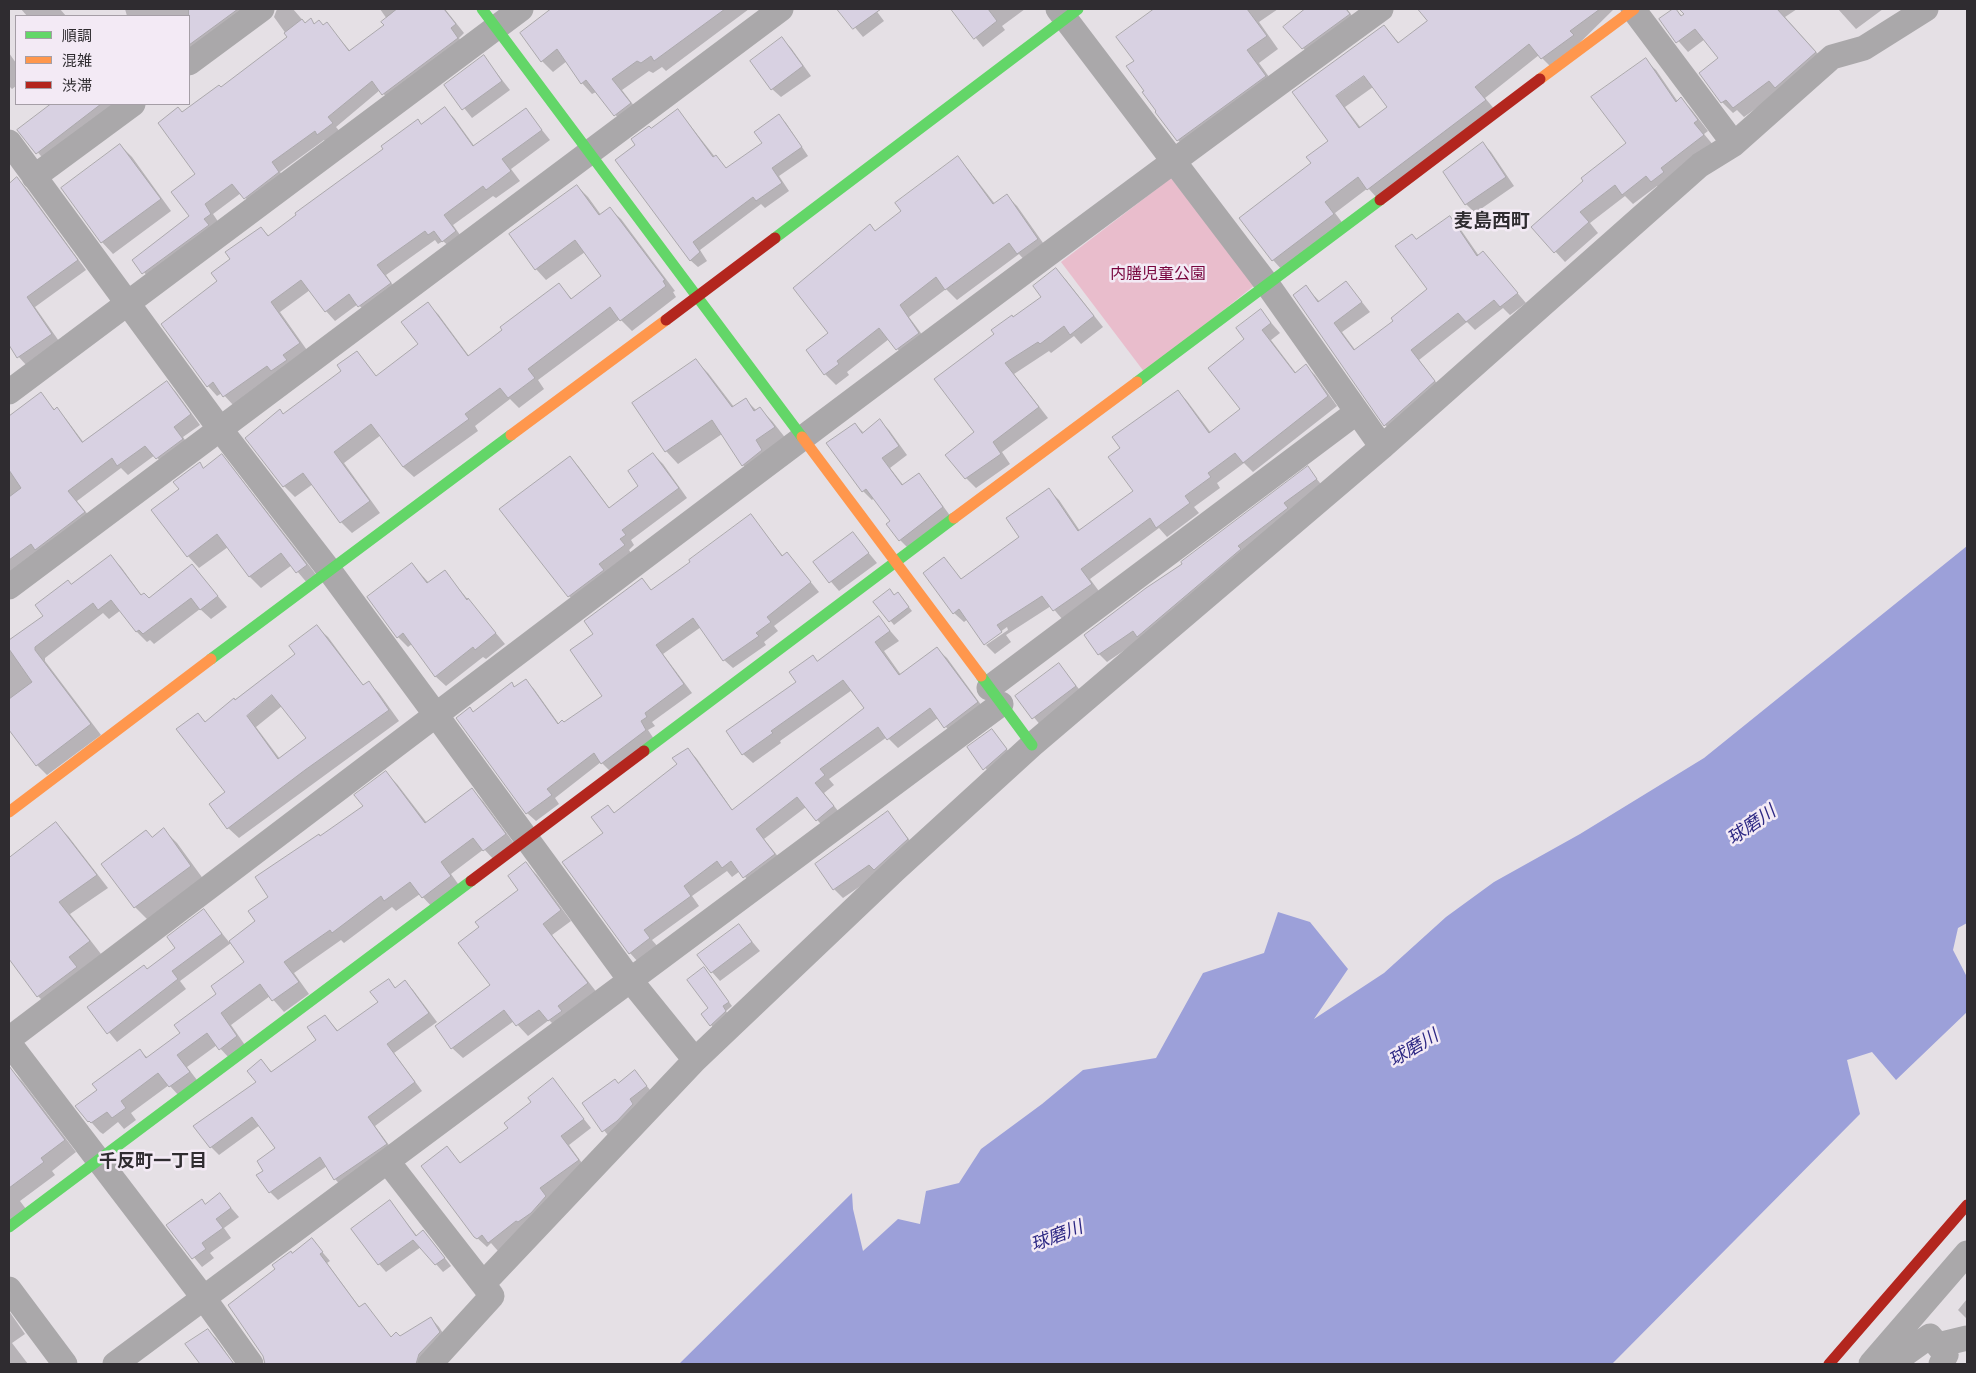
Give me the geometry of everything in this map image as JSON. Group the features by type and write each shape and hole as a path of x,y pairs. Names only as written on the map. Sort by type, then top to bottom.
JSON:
{"street":[{"path":"190,61 262,9"},
{"path":"9,392 128,304 490,18 521,9"},
{"path":"9,587 781,9"},
{"path":"9,1039 802,438 1174,160 1381,9"},
{"path":"9,1227 1634,9 1734,144"},
{"path":"483,1284 695,1060 866,896 1032,746 1382,448 1700,165 1734,144 1832,57 1864,48 1926,9"},
{"path":"9,810 698,297 1067,12 1267,284 1382,448"},
{"path":"490,18 1032,746"},
{"path":"34,177 132,105"},
{"path":"9,143 220,429 329,570 631,981 695,1060"},
{"path":"115,1364 631,981 1357,412"},
{"path":"9,1043 203,1297 251,1364"},
{"path":"388,1162 492,1296 430,1364"},
{"path":"1829,1364 1967,1205"},
{"path":"1871,1364 1967,1253"},
{"path":"9,1289 65,1364"},
{"path":"1891,1364 1930,1336 1939,1355 1967,1338"}],"green space":[{"name":"内膳児童公園","path":"1171,178 1255,285 1145,373 1061,262"}],"water":[{"name":"球磨川","path":"1967,546 1967,923 1958,928 1953,950 1967,977 1967,1012 1896,1080 1872,1052 1847,1060 1860,1114 1612,1364 679,1364 852,1193 853,1209 863,1251 898,1219 920,1224 926,1191 959,1183 981,1149 1042,1104 1083,1070 1156,1058 1203,973 1264,953 1278,912 1310,922 1348,969 1314,1019 1384,973 1446,917 1494,882 1580,834 1704,758"}],"building":[{"path":"189,9 238,9 190,44"},
{"path":"397,9 444,9 456,24 451,28 458,38 382,95 372,81 328,117 333,123 317,135 315,131 272,162 279,172 244,199 232,184 205,204 211,214 204,219 209,225 142,274 132,260 189,216 171,192 195,174 158,123 178,107 182,112 219,85 221,87 287,37 284,33 302,19 305,23 311,18 314,24 319,20 323,25 327,22 349,51 384,25 381,22"},
{"path":"551,9 725,9 654,61 651,56 641,63 637,61 612,79 631,103 614,116 586,80 581,84 557,49 541,62 520,33"},
{"path":"837,9 881,9 853,29"},
{"path":"951,9 988,9 997,21 974,39"},
{"path":"1154,9 1247,9 1267,36 1247,50 1266,76 1177,141 1155,112 1142,92 1144,91 1126,66 1134,61 1116,37"},
{"path":"1305,9 1346,9 1350,14 1302,49 1283,27"},
{"path":"1418,9 1600,9 1570,31 1574,35 1541,59 1529,44 1475,87 1486,100 1367,190 1358,177 1325,202 1334,214 1272,261 1239,218 1311,163 1306,157 1328,141 1292,92 1384,25 1398,43 1427,21","holes":["1364,76 1387,107 1359,128 1336,96"]},
{"path":"1673,9 1676,9 1681,16 1684,14 1679,9 1777,9 1816,52 1775,88 1769,81 1733,108 1726,100 1721,103 1699,73 1718,58 1695,29 1676,43 1659,19"},
{"path":"782,37 803,66 771,90 750,61"},
{"path":"484,55 502,81 462,110 444,85"},
{"path":"1646,58 1676,102 1681,97 1698,120 1694,123 1704,135 1661,168 1664,172 1651,182 1646,176 1622,195 1615,185 1580,212 1589,222 1554,253 1531,227 1583,181 1581,178 1626,143 1591,97"},
{"path":"50,105 100,105 36,154 17,130"},
{"path":"445,107 473,146 526,108 542,130 502,159 511,171 486,190 483,186 444,215 456,231 442,242 434,231 428,235 425,231 377,265 391,283 358,307 349,294 325,312 301,280 271,302 300,343 283,355 287,360 271,371 267,366 223,397 213,382 207,387 161,324 217,281 211,273 230,259 225,252 261,227 268,236 296,215 295,213 383,149 381,146 418,119 421,124"},
{"path":"678,109 713,157 716,155 726,168 762,143 754,132 779,114 802,147 772,168 782,183 756,201 753,197 693,242 700,252 690,261 615,160 635,145 631,139"},
{"path":"1483,142 1506,177 1465,205 1443,172"},
{"path":"120,144 161,199 101,243 61,188"},
{"path":"958,156 993,204 1007,194 1038,239 1017,254 1009,243 945,290 936,277 900,305 919,333 896,350 879,328 837,361 839,364 824,375 806,350 828,333 793,288 870,224 875,231 901,211 895,203"},
{"path":"17,177 78,260 27,297 52,334 17,358 9,345 9,184"},
{"path":"577,185 599,215 610,207 665,280 663,281 666,286 620,321 610,307 528,369 535,378 508,398 500,388 465,414 469,419 403,467 371,424 334,452 370,501 340,523 303,473 283,487 245,438 280,409 283,414 341,371 337,365 357,351 376,376 418,344 401,322 428,302 468,356 502,330 500,327 559,283 571,299 601,276 575,240 535,270 509,234"},
{"path":"1450,216 1477,256 1483,251 1518,293 1500,307 1494,300 1466,322 1458,313 1411,350 1435,381 1384,426 1293,295 1306,285 1318,302 1346,281 1362,302 1334,323 1354,350 1393,321 1391,318 1427,289 1395,246 1412,234 1416,239"},
{"path":"1056,268 1094,316 1070,335 1064,326 1040,344 1038,342 1005,363 1039,407 993,442 1001,454 965,479 945,455 974,432 934,379 994,334 991,330 1041,297 1033,286"},
{"path":"1261,309 1271,323 1262,330 1295,373 1306,364 1328,396 1243,463 1235,453 1208,473 1211,477 1185,496 1190,503 1156,528 1150,518 1081,569 1092,584 1053,611 1042,596 997,625 1002,632 984,645 959,609 953,614 923,573 944,557 961,579 1019,537 1006,518 1049,488 1078,531 1133,491 1108,457 1120,448 1112,437 1178,390 1209,433 1240,409 1208,368 1244,339 1236,328"},
{"path":"696,359 732,407 746,398 754,411 760,407 775,427 756,440 762,450 742,466 712,420 665,452 632,403"},
{"path":"167,381 191,414 174,427 183,439 156,459 145,446 117,466 112,458 68,491 85,512 35,550 31,544 9,560 9,497 21,488 9,470 9,416 41,392 54,410 57,407 82,442"},
{"path":"880,419 899,446 882,458 902,485 919,473 943,507 899,541 886,524 890,521 866,489 862,492 826,443 855,423 862,433"},
{"path":"653,453 679,488 622,530 626,535 620,539 625,545 599,564 604,570 568,597 499,509 570,456 609,508 638,486 628,471"},
{"path":"222,454 307,565 296,573 281,553 249,577 217,534 187,557 151,510 179,489 173,482 200,462 203,468"},
{"path":"1308,466 1317,479 1284,503 1288,508 1238,546 1241,549 1137,637 1133,631 1098,655 1084,635 1146,588 1182,564 1181,562"},
{"path":"751,514 782,556 787,552 811,582 767,617 771,622 756,633 759,636 723,661 693,618 656,645 684,684 645,713 647,717 641,721 646,730 601,764 594,753 547,789 552,795 526,814 456,718 470,707 473,712 512,682 514,687 526,679 558,724 562,720 564,722 602,696 570,650 593,634 584,621 642,578 651,590"},
{"path":"853,532 869,553 829,583 813,562"},
{"path":"111,555 141,595 144,593 149,598 192,564 218,596 200,610 191,598 143,634 139,630 136,632 111,600 98,610 93,603 35,647 35,650 91,724 36,766 9,730 9,699 32,682 9,649 9,640 43,616 35,605 68,580 71,584"},
{"path":"412,563 427,583 445,570 467,600 468,598 496,633 475,650 473,647 435,677 403,633 397,638 367,597"},
{"path":"890,589 894,595 898,592 909,607 889,622 873,602"},
{"path":"879,616 890,631 875,642 899,675 937,647 978,702 944,728 930,708 887,740 878,727 820,769 825,775 815,783 834,806 816,821 797,797 756,829 775,854 743,878 731,861 722,868 717,861 684,886 691,896 644,930 650,938 629,954 562,862 603,833 591,817 608,805 614,813 677,764 672,758 688,748 732,810 864,708 843,680 771,731 773,733 742,755 726,731 796,682 789,672 813,655 817,661"},
{"path":"317,625 363,685 369,681 389,710 227,829 209,804 225,792 176,729 198,713 205,722 234,698 235,700 295,654 289,646","holes":["272,695 306,738 278,759 247,716"]},
{"path":"1059,663 1076,686 1032,719 1015,696"},
{"path":"992,729 1007,749 983,770 967,747"},
{"path":"386,771 425,823 472,788 506,834 483,851 473,838 441,862 451,876 422,898 410,882 384,901 381,896 332,933 330,930 284,962 299,982 272,1001 260,984 221,1013 237,1036 219,1050 207,1033 177,1055 190,1072 169,1087 158,1073 121,1101 126,1108 112,1118 107,1112 91,1123 88,1122 75,1106 97,1090 92,1084 140,1049 146,1058 180,1033 174,1025 216,994 211,986 244,962 229,941 255,921 248,911 268,897 255,877 363,806 354,795"},
{"path":"888,811 908,839 874,870 869,865 833,890 815,864"},
{"path":"56,822 97,875 59,902 90,941 69,957 77,967 37,997 9,959 9,858"},
{"path":"164,828 191,866 134,908 101,864 146,830 152,837"},
{"path":"526,862 561,910 543,924 588,983 558,1006 562,1011 548,1021 539,1010 516,1026 504,1010 451,1049 435,1026 490,985 458,943 479,927 475,922 518,890 508,876"},
{"path":"204,909 222,934 172,971 178,979 107,1034 87,1007 144,965 147,969 175,948 167,937"},
{"path":"739,924 752,942 711,973 697,955"},
{"path":"704,967 729,1002 723,1006 726,1011 710,1026 701,1014 708,1008 687,980"},
{"path":"389,979 395,988 405,980 429,1013 387,1044 415,1082 368,1117 387,1144 334,1180 320,1157 269,1193 256,1175 263,1171 257,1161 275,1148 252,1117 210,1148 193,1126 256,1082 247,1071 261,1059 271,1072 316,1040 307,1027 325,1015 337,1031 378,1002 370,992"},
{"path":"9,1066 65,1140 41,1158 44,1162 9,1188"},
{"path":"635,1070 647,1086 630,1099 633,1104 617,1121 602,1132 582,1103 615,1079 618,1083"},
{"path":"553,1078 584,1119 561,1136 579,1160 540,1188 546,1196 531,1213 518,1222 516,1221 488,1243 482,1235 477,1239 421,1166 447,1146 460,1163 508,1128 504,1123 531,1102 528,1098"},
{"path":"220,1193 231,1208 216,1219 223,1228 202,1243 206,1249 192,1259 166,1225 202,1199 205,1204"},
{"path":"390,1200 416,1236 423,1230 445,1258 435,1265 413,1240 378,1265 351,1229"},
{"path":"312,1238 323,1252 320,1254 359,1307 365,1303 391,1337 396,1332 400,1336 431,1317 440,1332 419,1354 416,1364 265,1364 263,1356 228,1305 275,1269 272,1265"},
{"path":"208,1329 234,1364 200,1364 185,1344"}],"traffic: fast":[{"path":"482,9 802,437"},
{"path":"775,238 1078,9"},
{"path":"1137,382 1380,200"},
{"path":"211,659 511,435"},
{"path":"644,751 954,518"},
{"path":"981,676 1032,745"},
{"path":"9,1227 471,881"}],"traffic: slow":[{"path":"1540,79 1634,9"},
{"path":"511,435 666,320"},
{"path":"954,518 1137,382"},
{"path":"802,437 981,676"},
{"path":"9,812 211,659"}],"traffic: jam":[{"path":"1380,200 1540,79"},
{"path":"666,320 775,238"},
{"path":"471,881 644,751"},
{"path":"1829,1364 1967,1205"}],"district":[{"name":"麦島西町","path":"1492,222"},
{"name":"千反町一丁目","path":"153,1162"}]}
